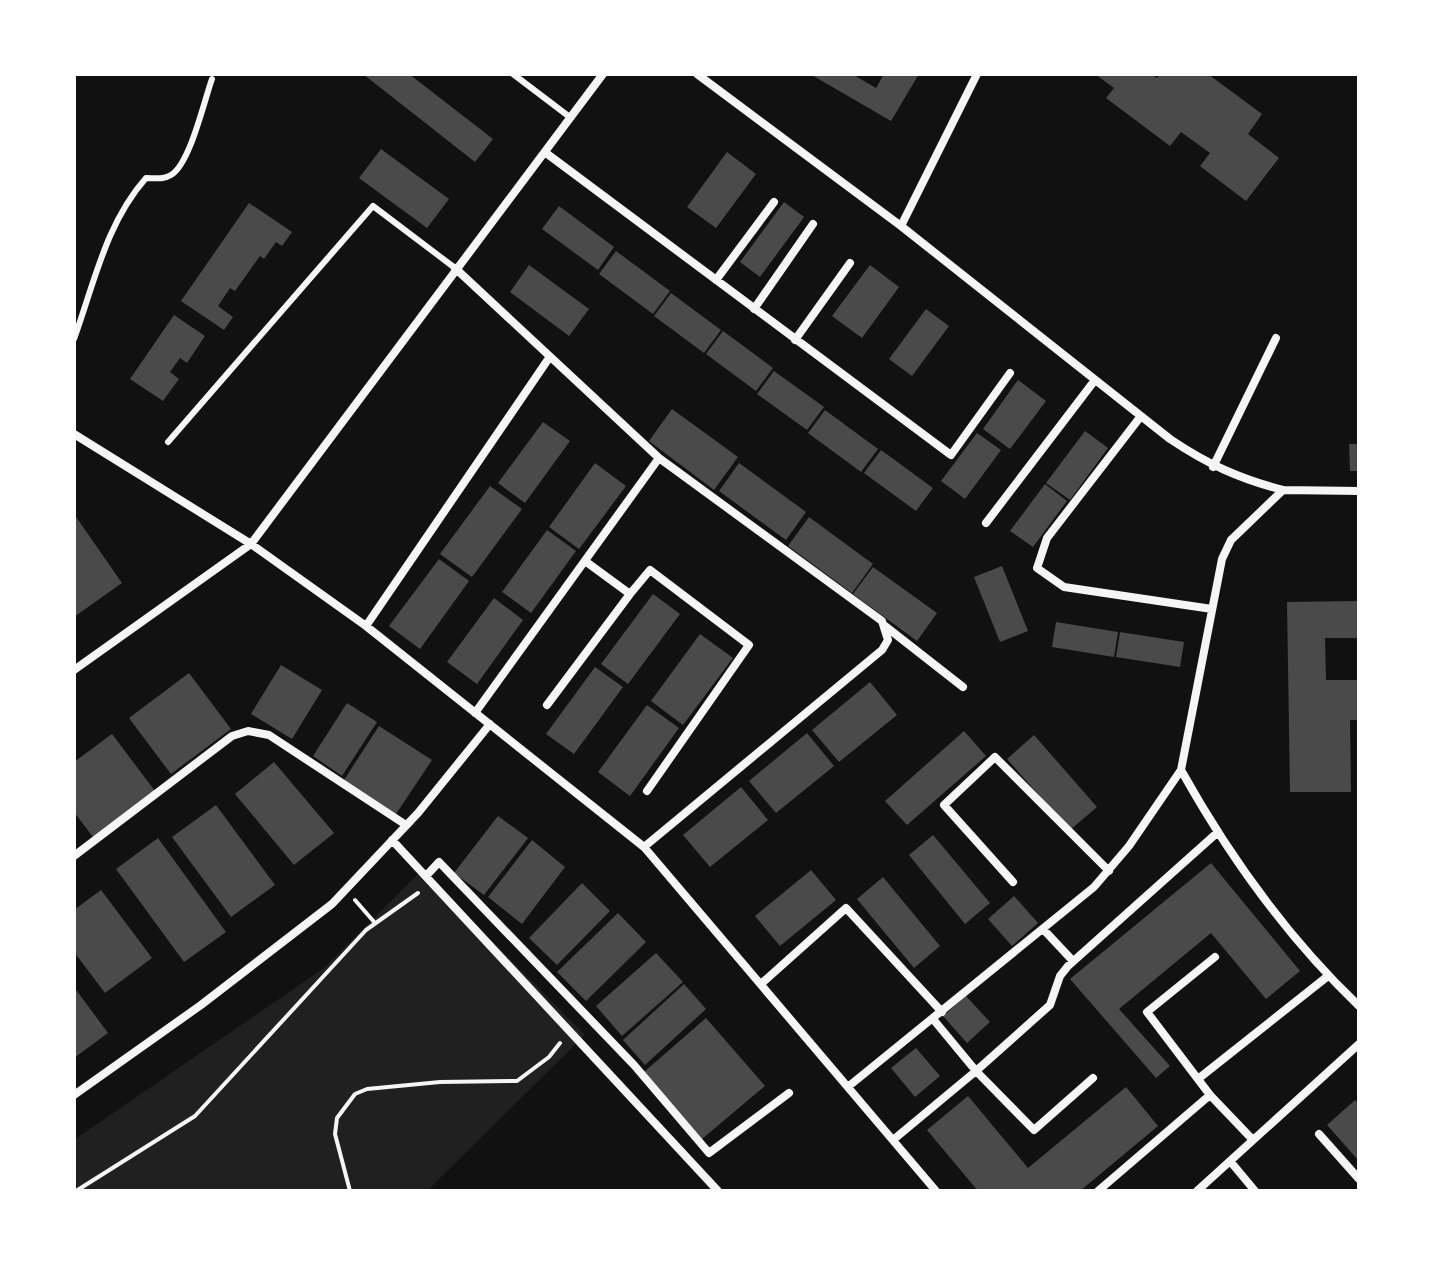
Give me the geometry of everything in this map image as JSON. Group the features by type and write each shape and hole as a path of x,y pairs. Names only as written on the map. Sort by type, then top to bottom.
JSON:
{"street":[{"path":"74,670 251,544 603,74"},
{"path":"697,74 901,226 1141,416 1213,467 1241,479 1283,490 1359,491"},
{"path":"901,226 977,74"},
{"path":"546,153 951,455 1010,373"},
{"path":"716,280 774,202"},
{"path":"754,309 813,224"},
{"path":"795,340 850,263"},
{"path":"455,268 659,458 963,687"},
{"path":"1213,467 1276,338"},
{"path":"366,626 549,358"},
{"path":"986,523 1095,380"},
{"path":"1141,416 1047,538 1037,568 1064,587 1212,609"},
{"path":"74,434 251,544 366,626 644,847 936,1191"},
{"path":"475,713 659,458"},
{"path":"849,1086 1043,929 1109,871 1181,770 1222,559 1231,540 1283,490"},
{"path":"585,561 630,594"},
{"path":"547,705 650,570 749,645 647,791"},
{"path":"644,847 882,650 888,640 884,625"},
{"path":"74,1095 201,1005 332,904 406,825 490,724"},
{"path":"74,856 232,736 248,731 269,735 406,825"},
{"path":"1013,882 944,805 995,757 1109,871"},
{"path":"1181,770 1218,832 1273,910 1328,976 1359,1006"},
{"path":"893,1140 1050,1005 1060,976 1073,961 1218,832"},
{"path":"392,840 718,1191"},
{"path":"426,876 439,862 634,1065 709,1153 789,1093"},
{"path":"762,983 846,908 942,1012"},
{"path":"1043,929 1073,961"},
{"path":"1215,957 1147,1012 1210,1095 1253,1140"},
{"path":"1198,1079 1328,976"},
{"path":"933,1019 976,1071 1034,1130 1093,1078"},
{"path":"1197,1191 1359,1044"},
{"path":"1098,1191 1210,1095"},
{"path":"1319,1134 1359,1179"},
{"path":"1230,1161 1255,1191"}],"lane":[{"path":"513,74 571,118"},
{"path":"74,339 99,260 123,209 146,178 162,179 175,173 187,151 212,79"},
{"path":"168,442 373,206 455,268"}],"path":[{"path":"346,889 375,923"},
{"path":"76,1191 195,1116 283,1017 375,923 405,900 423,893"},
{"path":"350,1191 335,1134 337,1118 355,1094 367,1089 440,1082 517,1081 559,1046 561,1032"}],"shaded area":[{"path":"422,870 585,1035 427,1191 74,1191 74,1140 324,968"}],"building":[{"path":"363,74 409,74 493,139 475,162"},
{"path":"810,74 852,74 876,88 884,74 919,74 891,121"},
{"path":"1095,74 1151,74 1157,78 1160,74 1208,74 1262,114 1248,134 1279,158 1246,201 1200,166 1210,153 1181,132 1170,146 1106,98 1114,88"},
{"path":"381,149 449,199 427,228 359,178"},
{"path":"727,152 756,174 716,228 687,207"},
{"path":"784,202 804,217 760,277 740,262"},
{"path":"249,203 292,232 282,246 276,242 264,259 260,256 235,291 230,288 218,306 233,317 224,330 181,301"},
{"path":"559,206 614,247 598,270 542,229"},
{"path":"616,251 670,291 653,314 599,274"},
{"path":"529,265 589,309 569,336 510,292"},
{"path":"870,265 899,287 862,338 832,316"},
{"path":"671,293 721,330 704,353 654,316"},
{"path":"926,309 949,326 912,376 889,359"},
{"path":"174,315 205,336 187,363 180,358 170,372 179,379 163,401 130,379"},
{"path":"723,331 773,368 756,391 706,354"},
{"path":"774,371 824,407 807,430 757,394"},
{"path":"1018,380 1046,401 1010,449 983,429"},
{"path":"672,409 738,457 714,490 649,441"},
{"path":"825,410 878,449 861,472 808,433"},
{"path":"543,422 570,441 525,503 498,483"},
{"path":"1085,431 1108,448 1070,500 1046,483"},
{"path":"977,433 1001,450 965,499 941,481"},
{"path":"1349,444 1359,444 1359,471 1350,471"},
{"path":"881,450 933,488 916,511 864,473"},
{"path":"595,463 626,486 579,549 549,527"},
{"path":"739,463 806,512 786,540 719,491"},
{"path":"1045,484 1067,501 1033,547 1010,531"},
{"path":"490,486 522,509 472,577 440,554"},
{"path":"74,514 122,583 74,617"},
{"path":"809,517 873,564 852,593 788,546"},
{"path":"547,530 576,551 531,613 502,592"},
{"path":"439,559 469,581 420,649 389,626"},
{"path":"1002,566 1028,631 1000,642 974,577"},
{"path":"873,567 937,613 917,641 853,594"},
{"path":"653,594 680,614 628,684 601,664"},
{"path":"494,598 523,620 477,684 447,662"},
{"path":"1359,601 1359,638 1325,638 1326,680 1359,680 1359,720 1350,720 1351,792 1290,792 1287,602"},
{"path":"1056,622 1118,632 1114,657 1052,647"},
{"path":"1120,632 1184,642 1180,667 1116,657"},
{"path":"700,634 733,658 683,725 651,701"},
{"path":"281,665 322,690 292,739 251,714"},
{"path":"595,667 623,687 574,754 546,734"},
{"path":"189,673 231,729 171,774 129,718"},
{"path":"870,682 897,715 839,762 812,730"},
{"path":"347,703 377,722 342,776 313,756"},
{"path":"647,705 679,728 630,796 598,772"},
{"path":"379,726 432,760 396,814 344,780"},
{"path":"964,731 986,756 907,825 885,801"},
{"path":"807,733 834,766 776,813 749,781"},
{"path":"112,734 155,791 93,837 74,812 74,762"},
{"path":"1034,735 1097,807 1070,830 1007,759"},
{"path":"274,762 334,833 294,865 235,794"},
{"path":"741,787 768,820 710,867 683,835"},
{"path":"216,805 275,885 231,917 172,837"},
{"path":"498,816 528,838 484,895 454,873"},
{"path":"933,835 990,903 965,924 909,855"},
{"path":"158,838 226,932 184,962 116,869"},
{"path":"532,840 565,867 522,924 488,897"},
{"path":"1211,863 1300,971 1266,999 1211,933 1119,1009 1170,1066 1156,1078 1070,979"},
{"path":"811,870 836,900 780,946 755,916"},
{"path":"883,877 940,946 914,968 857,899"},
{"path":"582,883 610,911 557,965 529,938"},
{"path":"101,890 152,958 105,993 74,952 74,910"},
{"path":"1014,896 1038,923 1012,946 988,919"},
{"path":"618,913 646,942 586,1001 557,972"},
{"path":"656,953 683,982 622,1036 596,1006"},
{"path":"684,984 706,1009 645,1065 623,1040"},
{"path":"74,987 108,1033 74,1058"},
{"path":"966,996 990,1022 967,1043 943,1016"},
{"path":"706,1018 765,1086 702,1139 644,1072"},
{"path":"916,1048 940,1076 915,1097 891,1068"},
{"path":"1126,1087 1158,1126 1080,1191 978,1191 927,1130 968,1096 1028,1168"},
{"path":"1355,1100 1359,1105 1359,1161 1327,1125"}]}
